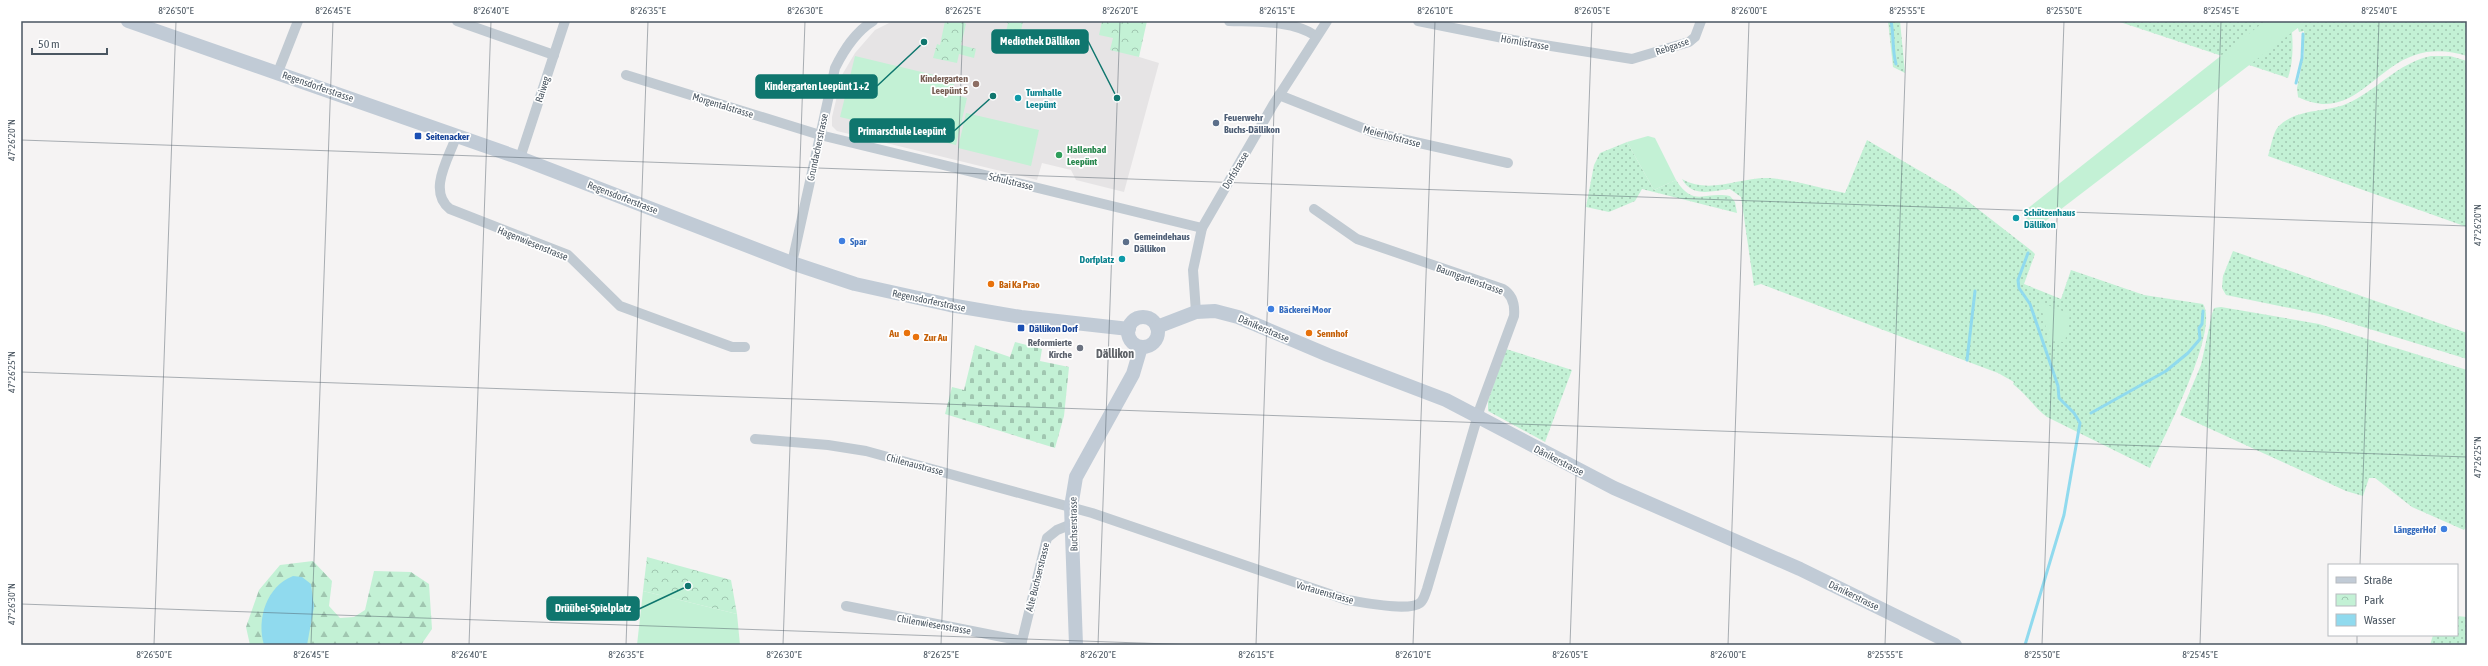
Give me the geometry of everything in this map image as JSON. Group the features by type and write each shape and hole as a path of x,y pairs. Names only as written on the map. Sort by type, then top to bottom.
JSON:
{"street":[{"name":"Regensdorferstrasse","path":"128,21 278,72 456,137 520,158 792,263 855,284 950,305 1021,317 1129,329"},
{"path":"278,72 298,21"},
{"path":"457,21 554,55"},
{"name":"Raiweg","path":"520,158 565,21"},
{"name":"Grundacherstrasse","path":"792,263 835,68 841,55 861,24 873,21"},
{"path":"1229,21 1257,22 1302,28 1316,36"},
{"name":"Dorfstrasse","path":"1196,312 1193,270 1202,228 1279,95 1327,21"},
{"name":"Hörnlistrasse","path":"1418,21 1513,40 1632,59"},
{"name":"Rebgasse","path":"1632,59 1689,42 1695,37 1701,21"},
{"name":"Morgentalstrasse","path":"626,75 820,135"},
{"name":"Meierhofstrasse","path":"1279,95 1375,133 1508,163"},
{"name":"Schulstrasse","path":"820,135 1202,228"},
{"name":"Hagenwiesenstrasse","path":"456,137 438,190 442,201 450,209 568,255 620,306 732,347 745,347"},
{"name":"Baumgartenstrasse","path":"1314,209 1357,239 1508,292 1514,306 1514,316 1477,417"},
{"name":"Dänikerstrasse","path":"1157,327 1196,312 1215,311 1238,317 1328,355 1446,400 1614,488 1800,569 1955,645"},
{"path":"1142,317 1152,320 1157,327 1154,342 1141,347 1131,340 1129,329 1133,321 1142,317"},
{"name":"Buchserstrasse","path":"1076,645 1072,507 1076,477 1130,381 1141,347"},
{"name":"Vortauenstrasse","path":"1072,507 1341,598 1384,606 1416,605 1422,601 1427,590 1477,417"},
{"name":"Chilenaustrasse","path":"755,439 850,447 1072,507"},
{"name":"Alte Buchserstrasse","path":"1021,643 1047,538 1057,530 1072,524"},
{"name":"Chilenwiesenstrasse","path":"846,606 1021,643"}],"shaded area":[{"path":"893,21 1144,21 1136,56 1159,63 1124,192 1076,180 1071,170 1042,163 1037,180 837,131 832,126 832,117 842,75 855,53 875,30"}],"green space":[{"path":"945,21 962,21 966,24 961,45 976,49 974,58 959,54 957,63 933,58 937,44 940,45"},
{"path":"999,21 1023,21 1021,31 1012,29 1011,33 1006,32 1008,23"},
{"path":"1102,21 1147,21 1139,57 1110,50 1113,38 1099,35"},
{"path":"1888,21 1900,21 1905,73 1893,67"},
{"path":"2117,21 2291,21 2292,50 2288,78"},
{"path":"2265,21 2307,21 2035,229 2022,213"},
{"path":"2296,21 2467,21 2467,56 2441,51 2415,55 2386,71 2347,99 2333,103 2316,103 2298,97 2297,88 2304,54 2304,31 2299,32"},
{"path":"855,56 955,80 952,94 967,98 956,145 840,117"},
{"path":"2431,56 2450,56 2467,61 2467,227 2268,156 2272,139 2278,127 2287,120 2303,113 2329,109 2346,104 2368,92 2397,71"},
{"path":"966,113 1039,130 1031,166 958,148"},
{"path":"1648,136 1655,138 1676,180 1654,190 1627,142"},
{"path":"1867,140 1956,192 2032,251 2035,254 2024,284 2061,299 2071,270 2144,295 2203,304 2206,318 2204,337 2197,360 2188,385 2150,468 2047,417 2013,384 2014,382 1998,373 1761,284 1754,286 1741,197 1730,189 1710,192 1697,191 1686,185 1682,179 1693,184 1714,185 1758,178 1769,178 1798,182 1845,193"},
{"path":"1627,142 1654,190 1676,180 1682,189 1688,194 1694,196 1730,196 1735,202 1737,213 1642,189 1635,201 1609,212 1586,207 1594,165 1600,153"},
{"path":"2233,251 2467,333 2467,359 2324,315 2226,295 2222,288 2223,276"},
{"path":"2040,302 2070,314 2065,342 2049,341"},
{"path":"2221,307 2319,324 2467,370 2467,525 2464,530 2412,507 2375,478 2369,478 2363,496 2346,491 2180,415 2201,365 2214,308"},
{"path":"1015,342 1042,349 1040,361 1069,367 1064,416 1055,448 945,414 952,387 964,390 975,345 1010,357"},
{"path":"1506,349 1572,370 1545,442 1488,411 1488,401"},
{"path":"647,557 731,580 737,614 643,591"},
{"path":"313,561 332,581 329,606 340,618 354,617 365,610 374,571 411,572 429,584 432,629 421,645 250,645 246,627 259,590 280,565"},
{"path":"643,591 737,614 740,645 637,645"},
{"path":"2458,616 2467,617 2467,645 2430,645 2433,636 2458,636"}],"water":[{"path":"293,576 302,577 311,584 314,607 307,645 264,645 262,625 266,604 276,587"}],"waterway":[{"path":"1891,21 1896,64"},
{"path":"2296,83 2302,58 2303,34"},
{"path":"2025,645 2064,515 2080,423 2074,413 2059,398 2058,386 2030,304 2019,288 2018,280 2028,253"},
{"path":"1967,360 1975,291"},
{"path":"2091,413 2166,371 2188,353 2200,339 2199,328 2202,324 2203,311"}],"place":[{"name":"Kindergarten Leepünt 1+2","path":"924,42"},
{"name":"Kindergarten Leepünt 5","path":"976,84"},
{"name":"Primarschule Leepünt","path":"993,96"},
{"name":"Turnhalle Leepünt","path":"1018,98"},
{"name":"Mediothek Dällikon","path":"1117,98"},
{"name":"Feuerwehr Buchs-Dällikon","path":"1216,123"},
{"name":"Seitenacker","path":"418,136"},
{"name":"Hallenbad Leepünt","path":"1059,155"},
{"name":"Schützenhaus Dällikon","path":"2016,218"},
{"name":"Spar","path":"842,241"},
{"name":"Gemeindehaus Dällikon","path":"1126,242"},
{"name":"Dorfplatz","path":"1122,259"},
{"name":"Bai Ka Prao","path":"991,284"},
{"name":"Bäckerei Moor","path":"1271,309"},
{"name":"Dällikon Dorf","path":"1021,328"},
{"name":"Au","path":"907,333"},
{"name":"Sennhof","path":"1309,333"},
{"name":"Zur Au","path":"916,337"},
{"name":"Reformierte Kirche","path":"1080,348"},
{"name":"LänggerHof","path":"2444,529"},
{"name":"Drüübei-Spielplatz","path":"688,586"}],"district":[{"name":"Dällikon","path":"1115,354"}]}
